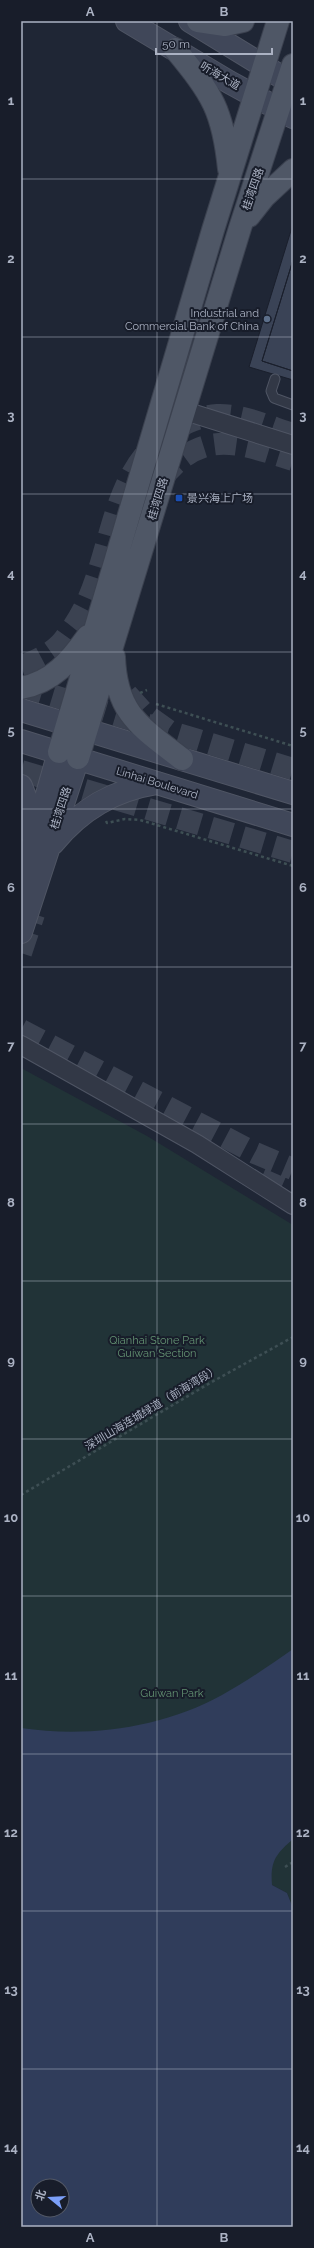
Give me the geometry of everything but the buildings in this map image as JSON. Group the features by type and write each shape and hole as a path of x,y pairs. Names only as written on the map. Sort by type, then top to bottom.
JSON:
{"main road":[{"name":"听海大道","path":"127,21 286,113"},
{"path":"190,21 264,68 291,77"},
{"path":"198,21 225,25 243,21"},
{"name":"桂湾四路","path":"78,727 97,623 229,177 278,21"},
{"path":"175,49 200,80 217,109 226,144 229,177"},
{"name":"桂湾四路","path":"21,932 40,847 69,755 78,727 117,634 240,228 286,113 291,77"},
{"path":"240,228 264,197 293,170"},
{"path":"21,688 50,679 63,668 97,623"},
{"path":"117,634 114,656 115,680 121,698 130,714 143,729 182,759"},
{"path":"21,710 293,793"},
{"name":"Linhai Boulevard","path":"21,741 293,825"},
{"path":"21,786 40,847 80,815 98,803 138,786 157,783"},
{"name":"桂湾四路","path":"21,886 40,847"}],"street":[{"path":"185,411 293,445"},
{"path":"21,1045 197,1144 293,1205"}],"lane":[{"path":"275,379 272,391 274,398 293,404"}],"path":[{"path":"156,704 293,746"},
{"path":"107,823 125,820 140,820 293,866"},
{"name":"深圳山海连城绿道（前海湾段）","path":"21,1495 210,1383 293,1338"},
{"path":"285,1867 293,1862"}],"green space":[{"name":"Qianhai Stone Park Guiwan Section","path":"21,1068 147,1136 293,1225 293,1908 287,1893 21,1748"}],"water":[{"path":"293,1649 293,1839 282,1849 275,1859 272,1870 272,1885 287,1893 293,1908 293,2227 21,2227 21,1728 46,1731 98,1731 150,1723 199,1706 222,1695 249,1679"}],"tunnel":[{"path":"21,666 37,660 56,648 73,627 87,602 123,492 136,467 153,445 177,428 187,423 201,418 217,415 226,415 246,419 293,434"},
{"path":"161,480 176,463 191,452 206,446 222,444 238,445 255,448 293,460"},
{"path":"21,686 293,769"},
{"path":"127,694 144,713 169,731"},
{"path":"21,771 293,852"},
{"path":"21,953 34,914"},
{"path":"21,1030 255,1153 293,1169"},
{"path":"261,1179 293,1193"}],"place":[{"name":"Industrial and Commercial Bank of China","path":"267,319"},
{"name":"景兴海上广场","path":"179,498"}],"park label":[{"name":"Guiwan Park","path":"172,1693"}]}
